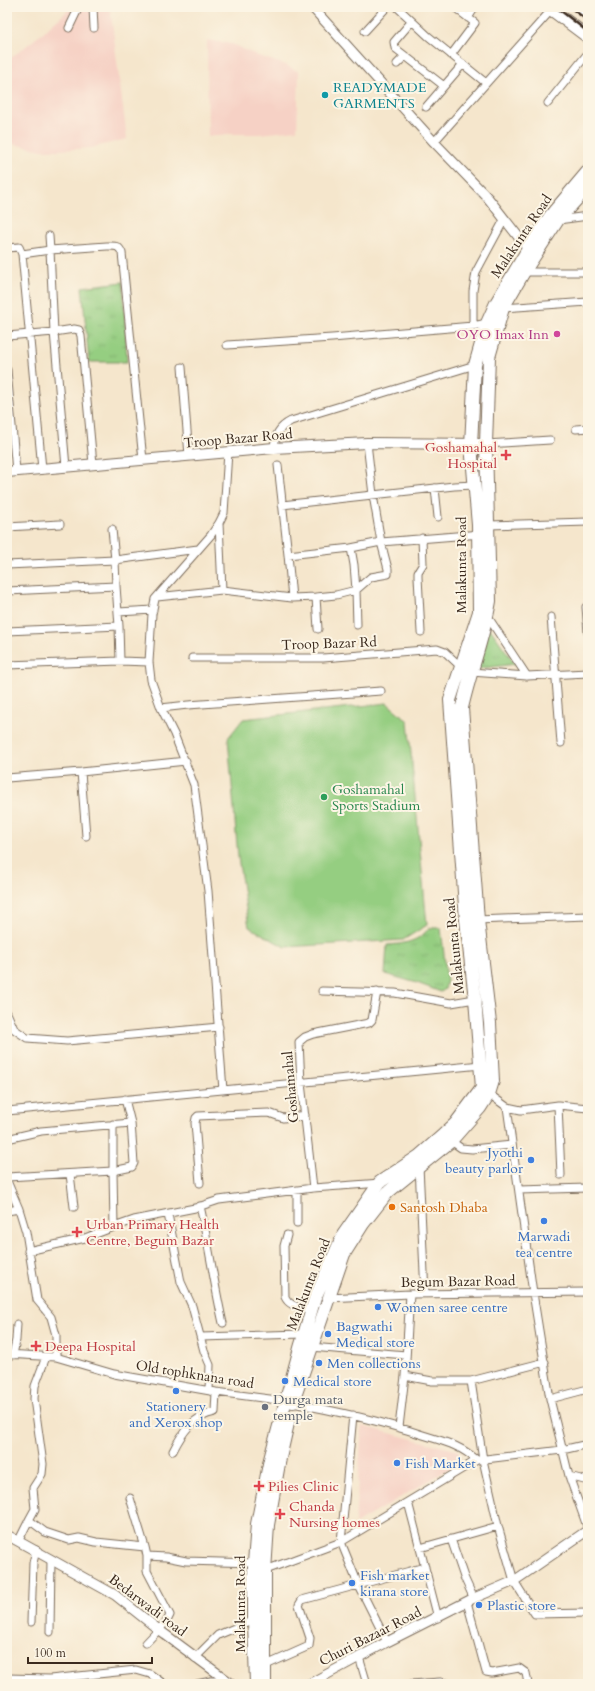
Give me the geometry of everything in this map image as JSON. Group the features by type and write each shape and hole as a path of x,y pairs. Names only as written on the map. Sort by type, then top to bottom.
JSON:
{"main road":[{"path":"579,7 588,13"},
{"path":"551,8 588,37"},
{"name":"Malakunta Road","path":"256,1684 254,1620 258,1569 257,1524 270,1459 289,1402 304,1334 312,1310 322,1297 343,1235 380,1182 424,1152 458,1126 482,1088 475,1000 472,920 450,700 466,669 483,614 485,531 475,485 471,445 475,365 487,323 496,303 528,249 550,216 588,171"},
{"path":"485,531 489,357 503,308 524,272 558,220 588,187"},
{"name":"Troop Bazar Road","path":"12,472 274,448 368,443 486,444"},
{"path":"289,1402 311,1348 322,1297 344,1254 363,1224 388,1192 451,1141 458,1126 480,1108 489,1094 493,1081 490,1023 472,920"},
{"path":"258,1569 265,1684"}],"street":[{"path":"69,28 79,7"},
{"path":"93,7 94,28"},
{"path":"312,7 434,142 488,198 528,249"},
{"path":"365,31 387,7"},
{"path":"397,7 451,55 486,83"},
{"path":"468,18 476,7"},
{"path":"451,55 475,23 456,8"},
{"path":"434,142 551,8"},
{"path":"412,21 394,42 395,48 444,86"},
{"path":"548,103 588,53"},
{"path":"397,64 405,56"},
{"path":"426,107 463,64"},
{"path":"558,220 588,216"},
{"path":"473,326 473,291 476,272 504,220"},
{"path":"48,236 54,332 66,467"},
{"path":"22,254 50,250 116,246 120,248 122,253 143,460"},
{"path":"7,248 19,247 22,254 42,469"},
{"path":"524,272 588,272"},
{"path":"503,308 588,302"},
{"path":"227,345 332,338 473,326 487,323"},
{"path":"7,336 29,335 74,329 79,330 81,336 94,464"},
{"path":"274,448 275,438 279,430 283,425 291,421 475,365"},
{"path":"182,367 189,456"},
{"path":"7,370 12,472"},
{"path":"576,429 588,428"},
{"path":"486,444 550,440"},
{"path":"157,597 222,590 292,598 316,597 336,595 356,590 371,577 388,574 373,495 368,443"},
{"path":"223,1090 208,891 194,785 186,762 161,708 151,680 149,662 153,610 157,597 198,548 211,535 219,524 224,512 228,452"},
{"path":"278,465 292,598"},
{"path":"282,505 475,485"},
{"path":"436,488 438,517"},
{"path":"288,555 351,548 381,542 588,522"},
{"path":"7,527 60,524"},
{"path":"219,524 222,590"},
{"path":"112,529 120,661"},
{"path":"421,632 418,572 423,564 422,538"},
{"path":"7,565 115,560 198,548"},
{"path":"351,548 356,590 357,625"},
{"path":"7,591 116,586"},
{"path":"316,597 318,629"},
{"path":"586,608 588,633"},
{"path":"118,612 153,610"},
{"path":"483,614 527,676"},
{"path":"551,617 561,743"},
{"path":"7,631 118,626"},
{"name":"Troop Bazar Rd","path":"192,658 323,658 437,649 445,652 466,669"},
{"path":"7,665 120,661 149,662"},
{"path":"466,669 527,676 588,673"},
{"path":"161,708 381,691"},
{"path":"7,778 186,762"},
{"path":"81,772 86,836"},
{"path":"472,920 588,916"},
{"path":"322,991 396,993 451,1003 475,1000"},
{"name":"Goshamahal","path":"313,1188 301,1082 300,1042 305,1036 369,1023 372,1020 377,992"},
{"path":"7,1013 14,1029 27,1038 67,1041 219,1027"},
{"path":"7,1111 481,1065"},
{"path":"489,1094 507,1107 521,1110 558,1105 588,1108"},
{"path":"7,1177 70,1174 113,1170 132,1166 134,1163 131,1123 125,1099"},
{"path":"558,1105 561,1175"},
{"path":"507,1107 533,1293 550,1399 568,1476 588,1529"},
{"path":"200,1183 195,1120 198,1116 269,1113 283,1118 305,1115"},
{"path":"7,1139 41,1131 131,1123"},
{"path":"113,1124 114,1227"},
{"path":"451,1141 461,1148 472,1149 512,1145"},
{"path":"419,1166 425,1294"},
{"path":"70,1174 74,1207"},
{"path":"7,1181 19,1209 26,1232 37,1300 51,1317 56,1335 56,1357"},
{"path":"28,1251 85,1238 134,1220 168,1214 219,1200 313,1188 380,1182 393,1188"},
{"path":"519,1190 588,1188"},
{"path":"297,1191 297,1223"},
{"path":"200,1206 223,1323"},
{"path":"7,1211 19,1209"},
{"path":"168,1214 181,1282 192,1306 210,1365 208,1390"},
{"path":"287,1236 284,1246 285,1296 288,1302 292,1305 305,1307 312,1310"},
{"name":"Begum Bazar Road","path":"322,1297 410,1294 588,1292"},
{"path":"398,1427 405,1376 410,1294"},
{"path":"10,1354 16,1340 17,1324"},
{"path":"201,1337 304,1334"},
{"path":"311,1348 406,1355"},
{"name":"Old tophknana road","path":"10,1354 56,1357 114,1374 216,1392 289,1402 353,1415 398,1427 460,1448 480,1460"},
{"path":"19,1540 35,1509 33,1488 42,1474 40,1434 34,1399 35,1386 46,1357"},
{"path":"405,1376 432,1380 471,1381 545,1362"},
{"path":"471,1381 480,1460 514,1581 535,1614 588,1613"},
{"path":"550,1399 588,1390"},
{"path":"173,1451 180,1437 193,1421 206,1414 215,1412 216,1392"},
{"path":"353,1415 341,1542 358,1584 387,1642"},
{"path":"147,1556 166,1557 186,1562 258,1569 341,1542 480,1460 562,1450 588,1444"},
{"path":"568,1476 588,1481"},
{"path":"130,1498 145,1547 148,1571 170,1615 167,1621 146,1643"},
{"path":"408,1502 438,1618"},
{"path":"29,1520 45,1532 69,1540 79,1538 96,1542 145,1547"},
{"path":"420,1548 498,1526"},
{"name":"Churi Bazaar Road","path":"309,1684 387,1642 514,1581 588,1529"},
{"name":"Bedarwadi road","path":"7,1534 115,1595 195,1658 230,1683"},
{"path":"451,1539 471,1601 486,1672 492,1674 519,1668 526,1674 528,1684"},
{"path":"31,1622 33,1564 36,1550"},
{"path":"50,1632 51,1559"},
{"path":"264,1666 309,1646 310,1638 299,1604 302,1600 425,1567"},
{"path":"195,1658 218,1635 254,1620"},
{"path":"358,1657 367,1684"},
{"path":"7,1678 50,1679 136,1670 150,1674 164,1684"},
{"path":"197,1684 211,1681 230,1683"},
{"path":"411,1684 440,1682 449,1684"}],"shaded area":[{"path":"72,7 110,7 127,139 90,148 61,150 42,150 8,143 7,61 39,36"},
{"path":"207,40 232,44 258,56 286,65 299,72 297,130 259,134 208,136"},
{"path":"362,1426 459,1451 459,1463 355,1524"}],"green space":[{"path":"123,282 127,362 89,362 82,287"},
{"path":"489,627 515,664 476,669"},
{"name":"Goshamahal Sports Stadium","path":"387,703 408,721 427,925 403,940 285,947 249,927 238,857 228,738 243,719"},
{"path":"429,928 441,928 447,981 445,989 441,992 417,983 385,974 387,945 405,943 416,939 425,933"}],"railway":[{"path":"556,7 588,32"},
{"path":"570,7 588,21"}],"place":[{"name":"READYMADE GARMENTS","path":"325,95"},
{"name":"OYO Imax Inn","path":"557,334"},
{"name":"Goshamahal Hospital","path":"506,455"},
{"name":"Goshamahal Sports Stadium","path":"324,797"},
{"name":"Jyothi beauty parlor","path":"531,1160"},
{"name":"Santosh Dhaba","path":"392,1207"},
{"name":"Marwadi tea centre","path":"544,1221"},
{"name":"Urban Primary Health Centre, Begum Bazar","path":"77,1232"},
{"name":"Women saree centre","path":"378,1307"},
{"name":"Bagwathi Medical store","path":"328,1334"},
{"name":"Deepa Hospital","path":"36,1346"},
{"name":"Men collections","path":"319,1363"},
{"name":"Medical store","path":"285,1381"},
{"name":"Stationery and Xerox shop","path":"176,1391"},
{"name":"Durga mata temple","path":"265,1407"},
{"name":"Fish Market","path":"397,1463"},
{"name":"Pilies Clinic","path":"259,1486"},
{"name":"Chanda Nursing homes","path":"280,1514"},
{"name":"Fish market kirana store","path":"352,1583"},
{"name":"Plastic store","path":"479,1605"}]}
